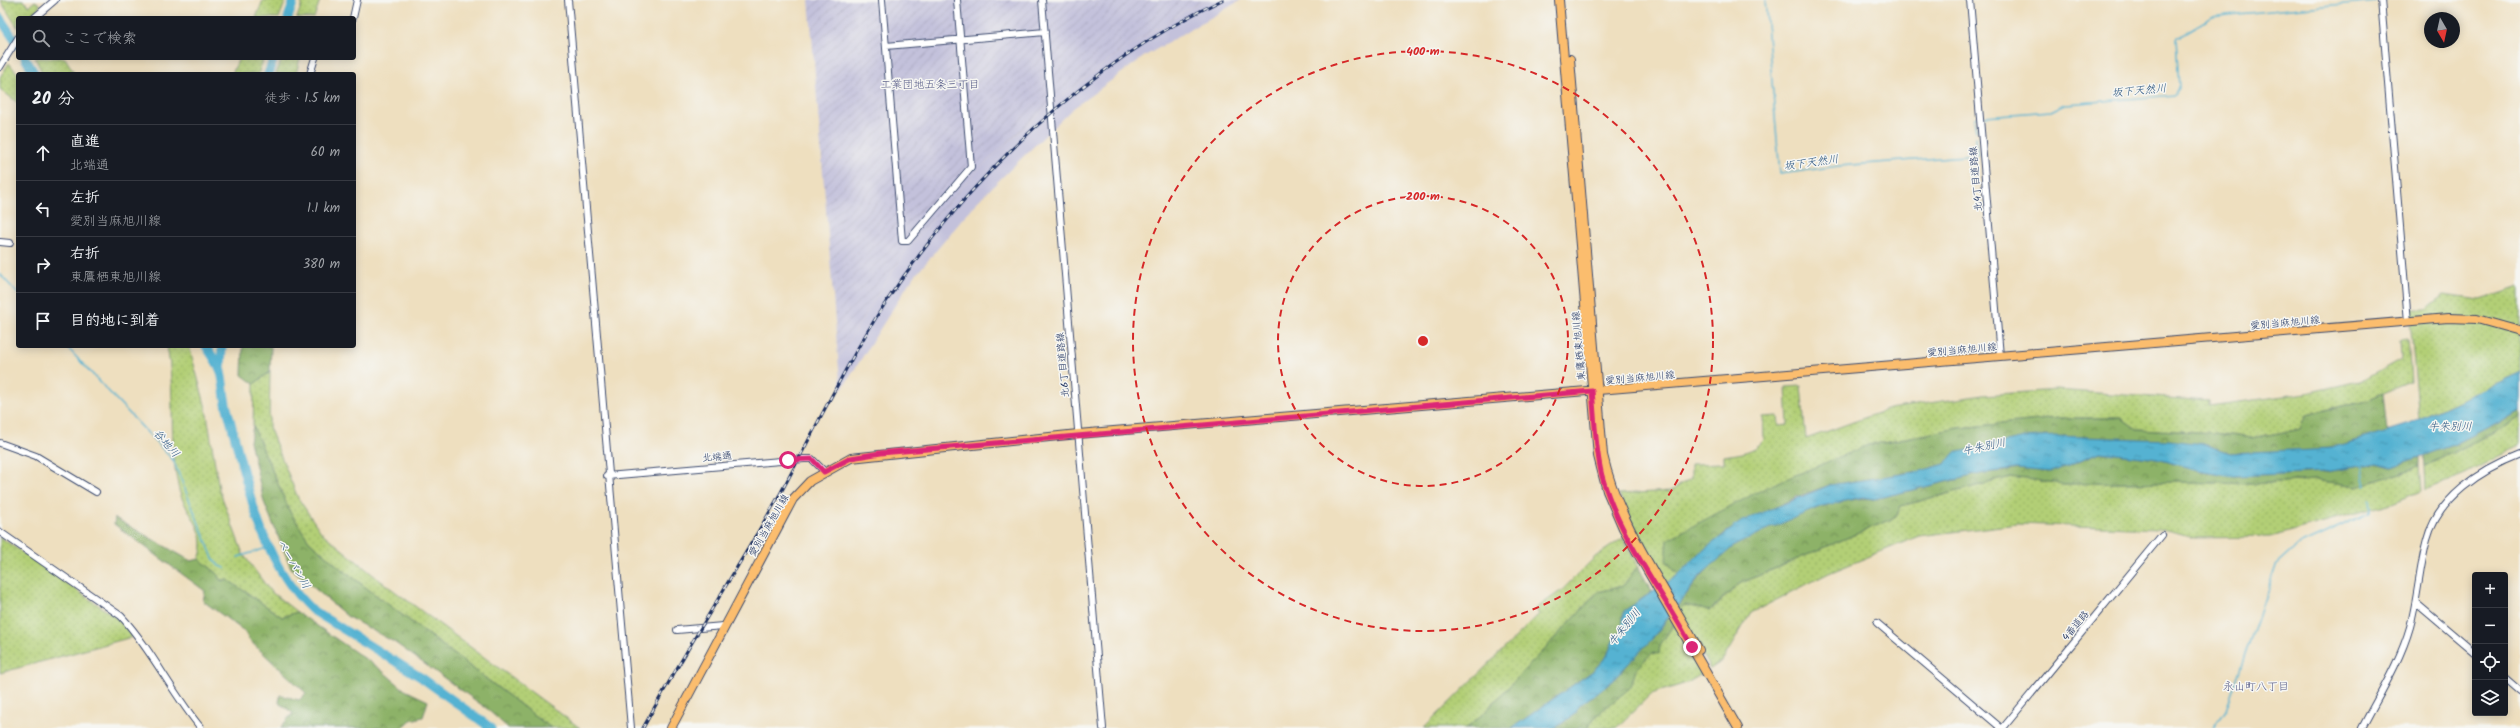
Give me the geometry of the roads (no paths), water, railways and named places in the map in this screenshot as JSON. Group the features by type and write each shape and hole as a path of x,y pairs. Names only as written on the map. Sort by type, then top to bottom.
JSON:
{"main road":[{"name":"東鷹栖東旭川線","path":"1559,0 1595,391 1603,455 1607,473 1612,490 1638,550 1743,728"},
{"name":"東鷹栖東旭川線","path":"1565,0 1595,391"},
{"name":"愛別当麻旭川線","path":"671,728 723,626 793,499 810,481 851,458 881,453 1078,434 2448,318 2496,323 2520,331"},
{"name":"東鷹栖東旭川線","path":"1691,640 1738,728"}],"street":[{"path":"36,16 55,0"},
{"path":"353,16 357,0"},
{"path":"568,0 631,728"},
{"path":"882,0 902,241 908,241 971,167 957,0"},
{"name":"北6丁目道路線","path":"1042,0 1103,728"},
{"name":"北4丁目道路線","path":"1970,0 2000,356"},
{"path":"2381,0 2408,322"},
{"path":"886,46 1045,32"},
{"path":"0,67 16,41"},
{"path":"310,72 314,60"},
{"path":"0,242 10,243"},
{"path":"0,443 36,456 96,492"},
{"path":"2362,728 2391,673 2410,628 2416,603 2427,539 2446,504 2475,478 2520,455"},
{"name":"北端通","path":"608,476 804,458 812,459 824,472"},
{"path":"0,532 121,616 137,633 189,713 201,728"},
{"name":"4番道路","path":"2002,728 2162,535"},
{"path":"2416,603 2472,650"},
{"path":"1877,623 2002,728"},
{"path":"677,630 723,626"},
{"path":"2507,680 2520,691"}],"water":[{"name":"牛朱別川","path":"2520,372 2520,411 2455,444 2392,467 2377,463 2325,472 2234,476 2197,470 2158,459 2100,452 2051,472 2016,469 1984,473 1874,499 1863,497 1822,506 1766,530 1734,546 1701,575 1651,640 1609,684 1578,706 1576,713 1555,728 1512,728 1593,671 1607,656 1613,641 1622,631 1624,611 1678,575 1701,552 1742,521 1830,485 1921,471 1945,464 1954,453 2024,438 2056,436 2169,440 2204,444 2231,453 2332,448 2409,424"}],"waterway":[{"path":"289,16 294,0"},
{"name":"坂下天然川","path":"1765,0 1780,174 1839,166 1977,155 1976,137"},
{"name":"坂下天然川","path":"1985,116 2051,111 2065,104 2175,95 2179,88 2176,38 2212,17 2376,1"},
{"name":"ペーパン川","path":"0,18 16,42"},
{"name":"ペーパン川","path":"26,60 34,72"},
{"path":"269,72 273,60"},
{"name":"坂下天然川","path":"1976,117 1974,119 1976,131"},
{"name":"谷地川","path":"0,274 16,292"},
{"name":"谷地川","path":"68,348 173,460 213,558 219,566 225,568"},
{"name":"ペーパン川","path":"207,348 221,372 227,408 256,516 266,542 279,567 294,590 312,610 422,678 491,728"},
{"path":"221,370 222,348"},
{"path":"2361,463 2366,485"},
{"path":"2214,728 2226,710 2276,565 2297,546 2369,513 2371,510 2370,500"},
{"name":"谷地川","path":"238,557 270,547"}],"railway":[{"path":"643,728 676,669 780,494 871,325 919,256 955,211 993,168 1034,128 1077,91 1123,57 1171,27 1222,0"}],"district":[{"name":"工業団地五条三丁目","path":"930,84"},
{"name":"永山町八丁目","path":"2256,686"}]}
